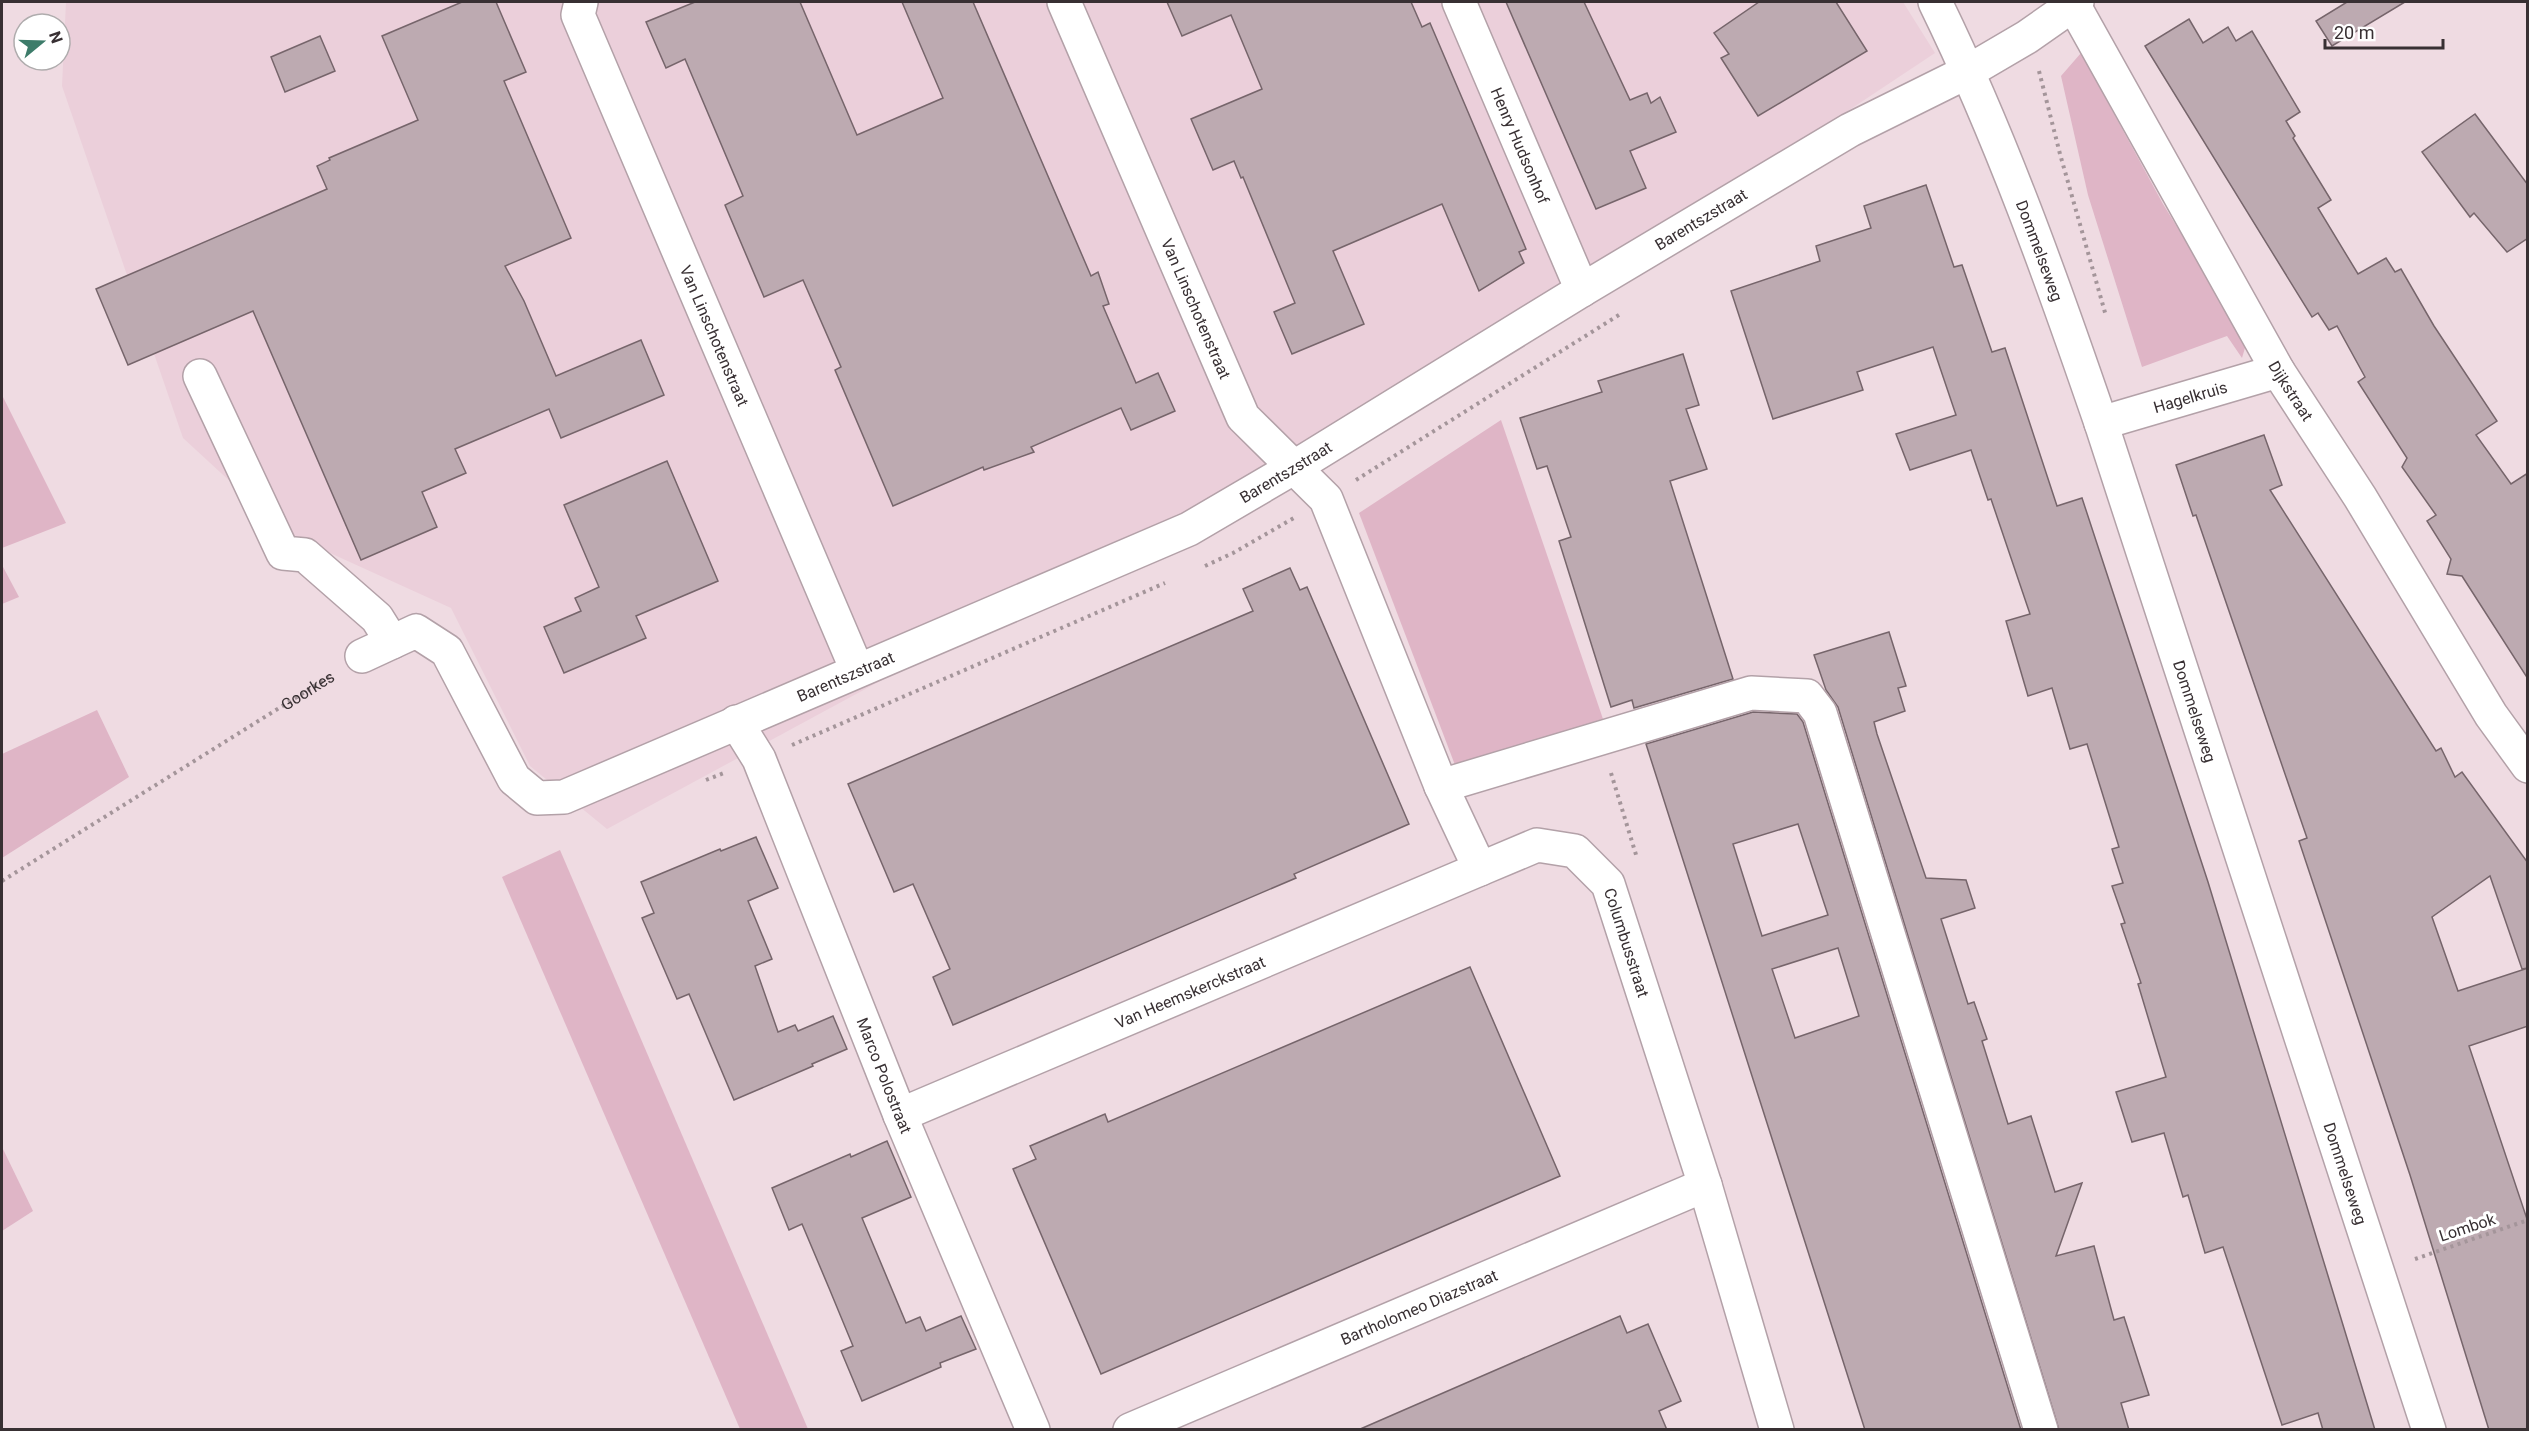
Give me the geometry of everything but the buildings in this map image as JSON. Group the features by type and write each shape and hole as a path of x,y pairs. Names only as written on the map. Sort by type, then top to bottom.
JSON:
{"street":[{"name":"Van Linschotenstraat","path":"581,2 578,15 857,670"},
{"name":"Van Linschotenstraat","path":"1064,2 1243,417 1293,468"},
{"name":"Henry Hudsonhof","path":"1459,2 1581,290"},
{"name":"Dommelseweg","path":"1935,2 1969,71 2052,279 2101,423 2428,1430"},
{"name":"Barentszstraat","path":"392,642 416,631 447,651 514,779 537,798 564,797 1189,529 1293,468 1581,290 1850,130 1969,71 2027,37 2075,3"},
{"name":"Dijkstraat","path":"2075,3 2278,371 2360,497 2491,715 2528,766"},
{"name":"Hagelkruis","path":"2101,423 2278,371"},
{"path":"200,376 283,553 305,555 377,618 392,642 362,656"},
{"path":"1293,468 1326,499 1441,786 1480,868"},
{"path":"1441,786 1750,693 1807,696 1820,713 2041,1430"},
{"name":"Marco Polostraat","path":"736,722 759,759 900,1115 1033,1430"},
{"name":"Columbusstraat","path":"1480,868 1537,845 1575,851 1608,884 1706,1185 1777,1430"},
{"name":"Van Heemskerckstraat","path":"900,1115 1480,868"},
{"name":"Bartholomeo Diazstraat","path":"1130,1430 1706,1185"}],"path":[{"name":"Goorkes","path":"2,881 362,656"},
{"name":"Lombok","path":"2415,1258 2528,1220"}],"shaded area":[{"path":"66,2 1903,2 1935,53 1253,506 893,674 607,829 530,766 451,608 286,533 183,438 62,86 63,72 72,72 72,12 66,12"},
{"path":"2081,53 2163,204 2247,341 2242,358 2227,336 2142,367 2088,195 2061,76"},
{"path":"2,395 66,523 2,548"},
{"path":"1501,420 1603,719 1455,765 1359,513"},
{"path":"2,565 19,597 2,604"},
{"path":"97,710 129,777 2,858 2,754"},
{"path":"560,850 808,1429 740,1429 502,877"},
{"path":"2,1147 33,1211 2,1231"}]}
